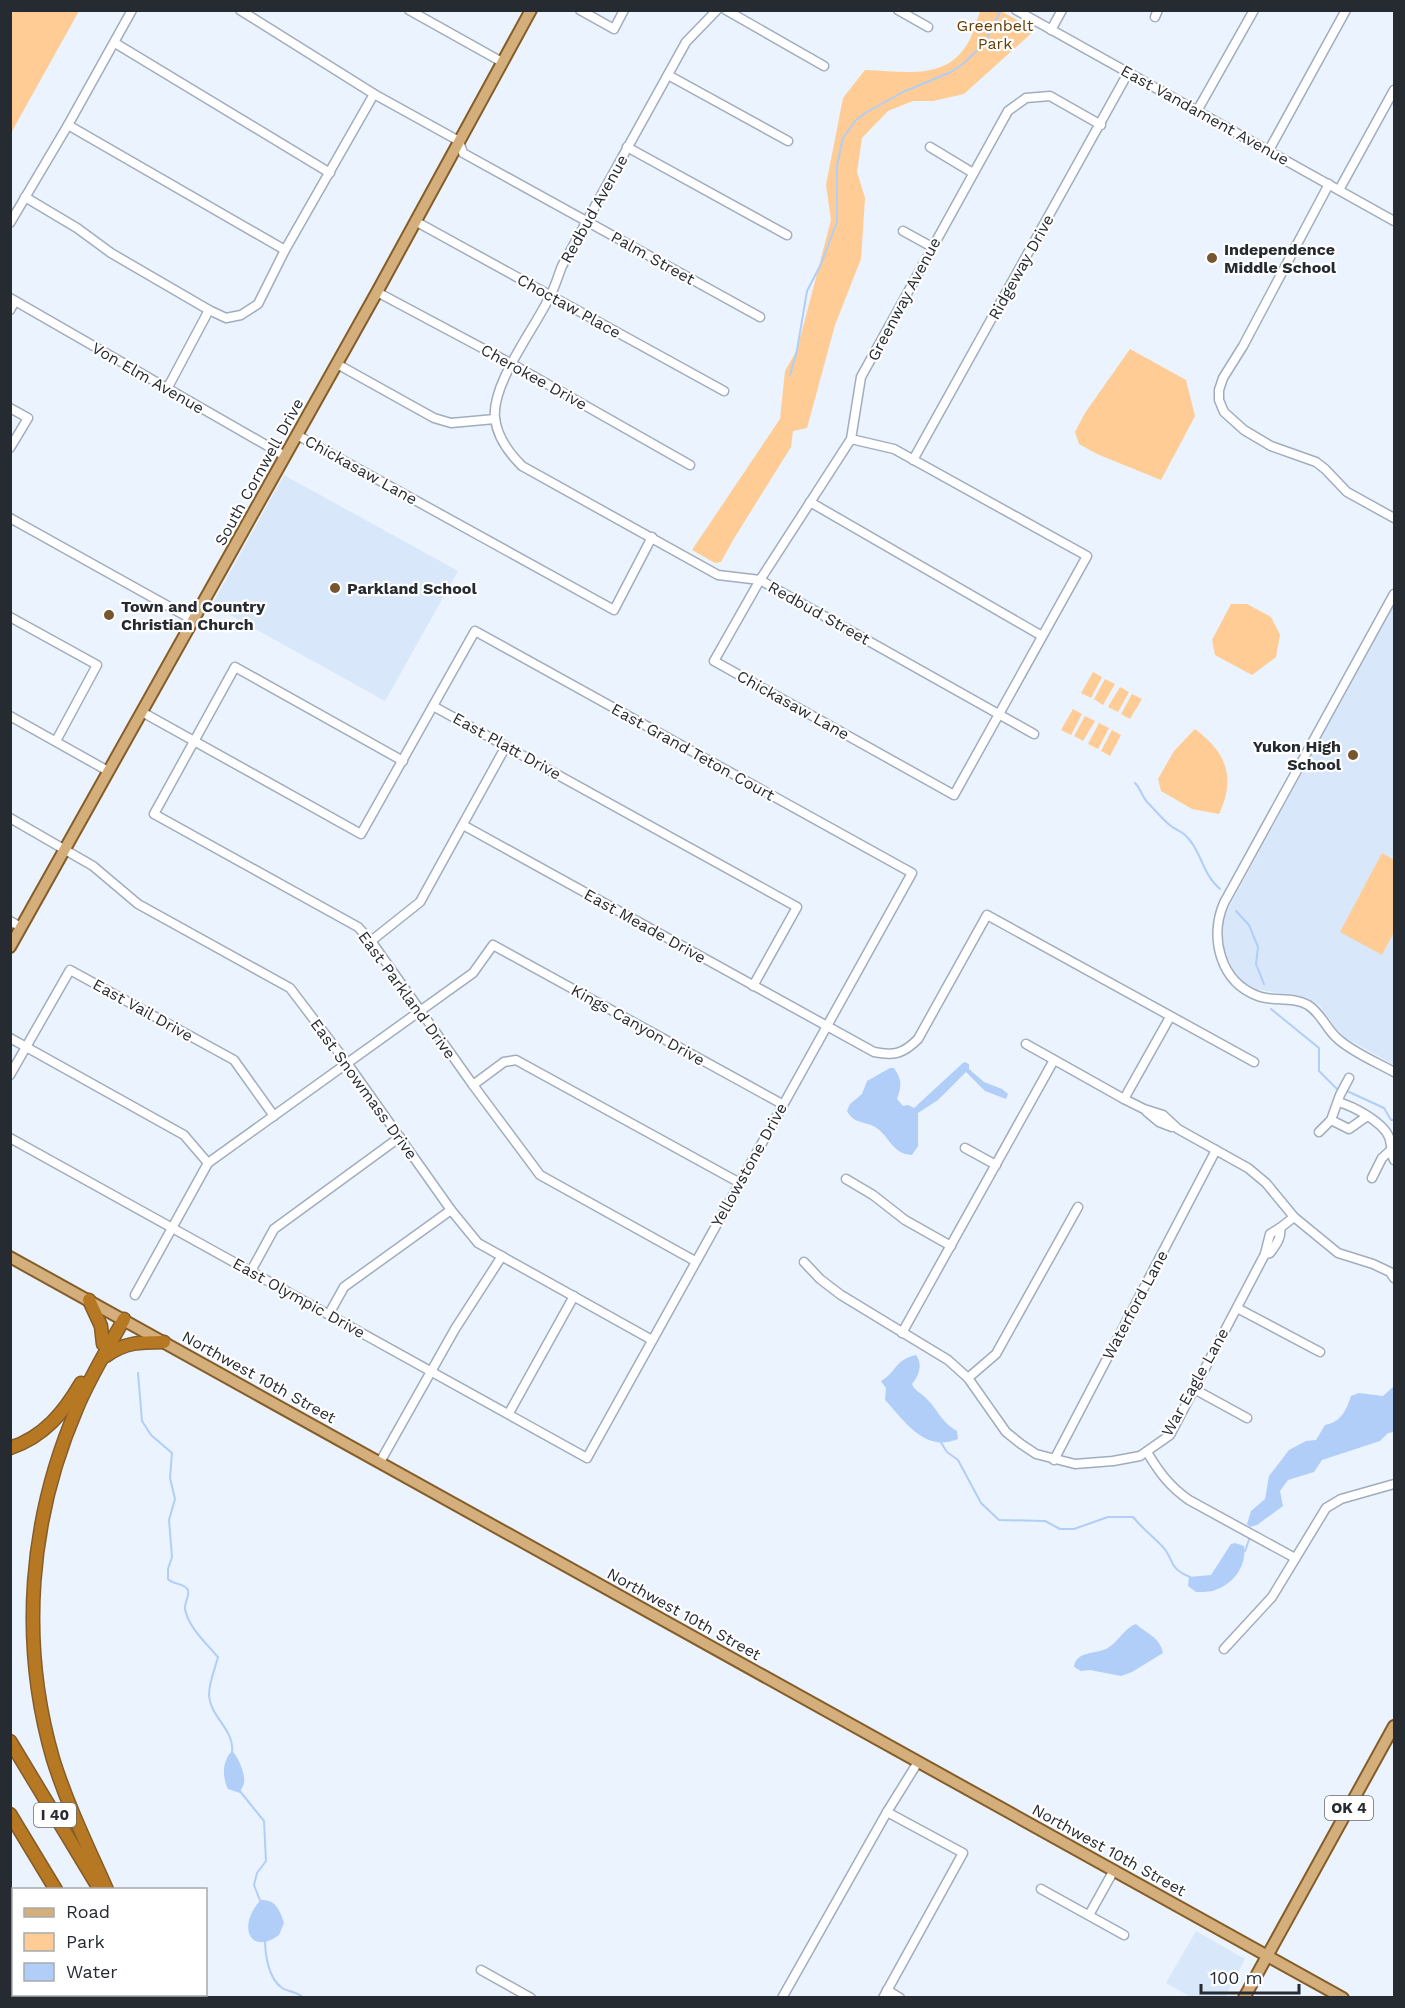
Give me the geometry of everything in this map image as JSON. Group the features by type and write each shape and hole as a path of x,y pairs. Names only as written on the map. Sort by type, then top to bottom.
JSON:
{"highway":[{"path":"89,1300 101,1326 103,1344"},
{"path":"10,1448 40,1432 63,1412 121,1318"},
{"path":"107,1888 75,1818 51,1751 37,1683 33,1618 38,1542 51,1482 78,1405 103,1359 121,1318"},
{"path":"103,1359 116,1348 127,1344 164,1342"},
{"name":"I 40","path":"10,1741 99,1888"},
{"name":"I 40","path":"10,1814 55,1888"}],"main road":[{"name":"South Cornwell Drive","path":"10,946 337,364 531,10"},
{"name":"Northwest 10th Street","path":"10,1257 1343,1998"},
{"name":"OK 4","path":"1244,1998 1395,1726"}],"street":[{"path":"10,223 132,10"},
{"name":"Palm Street","path":"240,10 374,94 459,141 463,153 760,317"},
{"path":"409,10 502,62"},
{"path":"580,10 614,29 624,10"},
{"name":"Redbud Avenue","path":"495,419 500,389 550,296 562,266 686,42 717,10"},
{"path":"726,10 824,66"},
{"path":"898,10 928,27"},
{"name":"East Vandament Avenue","path":"1016,10 1395,221"},
{"path":"1051,30 1062,10"},
{"path":"1197,111 1254,10"},
{"path":"1269,150 1346,10"},
{"path":"115,43 330,173"},
{"name":"Ridgeway Drive","path":"913,460 1128,73"},
{"path":"668,75 788,141"},
{"path":"1339,190 1395,90"},
{"path":"25,197 77,228 111,253 209,310 226,318 241,315 258,304 285,250 374,94"},
{"name":"Greenway Avenue","path":"760,580 851,439 861,377 1008,111 1026,98 1050,96 1101,125"},
{"path":"68,125 285,250"},
{"path":"627,147 787,235"},
{"path":"930,147 973,172"},
{"path":"1329,184 1244,346 1223,378 1219,390 1220,400 1224,412 1244,430 1271,446 1316,462 1347,492 1395,518"},
{"name":"Choctaw Place","path":"415,221 724,391"},
{"path":"903,231 932,247"},
{"name":"Cherokee Drive","path":"377,292 512,364 690,465"},
{"path":"10,310 13,300"},
{"name":"Von Elm Avenue","path":"13,300 285,456"},
{"path":"167,389 209,310"},
{"path":"337,364 442,421 466,423 495,419"},
{"path":"10,408 28,418 10,448"},
{"name":"Redbud Street","path":"495,419 510,454 522,466 718,575 760,580 1034,734"},
{"name":"Chickasaw Lane","path":"297,435 614,610 652,537"},
{"path":"851,439 894,449 1087,556 999,714"},
{"path":"810,502 1042,636"},
{"path":"10,518 193,620"},
{"name":"Chickasaw Lane","path":"760,580 714,661 954,795 999,714"},
{"path":"1395,594 1224,903 1218,920 1217,935 1224,966 1234,980 1245,989 1266,998 1304,1003 1318,1013 1337,1039 1395,1072"},
{"path":"10,617 97,665 56,741"},
{"name":"East Grand Teton Court","path":"433,706 475,631 912,873"},
{"path":"142,712 195,741 235,667 403,761"},
{"name":"East Platt Drive","path":"195,741 362,834 433,706 797,907 753,986"},
{"path":"10,716 108,771"},
{"name":"East Parkland Drive","path":"195,741 154,814 358,927 371,941 420,1012 540,1175 695,1262"},
{"path":"371,941 413,910 420,902 506,746"},
{"name":"East Snowmass Drive","path":"10,818 93,866 138,904 290,988 347,1063 451,1210 478,1243 652,1340"},
{"name":"East Meade Drive","path":"463,825 873,1052 890,1055 907,1050 918,1039 987,915 1170,1017"},
{"name":"Yellowstone Drive","path":"587,1458 912,873"},
{"path":"10,921 21,927"},
{"name":"Kings Canyon Drive","path":"420,1012 473,973 493,945 782,1104"},
{"name":"East Vail Drive","path":"26,1047 70,970 234,1060 274,1116"},
{"path":"135,1295 208,1163 420,1012"},
{"path":"1124,1099 1170,1017 1254,1062"},
{"path":"10,1038 184,1135 208,1163"},
{"path":"1026,1044 1124,1099 1162,1115 1178,1129 1248,1168 1266,1183 1294,1217 1338,1253 1373,1264 1390,1272 1395,1278"},
{"path":"10,1075 26,1047"},
{"path":"473,1085 504,1062 516,1060 740,1183"},
{"path":"902,1333 1054,1060"},
{"path":"1319,1132 1331,1120 1349,1078"},
{"path":"1338,1102 1381,1126 1392,1136 1391,1154 1395,1160"},
{"path":"1331,1120 1350,1129 1366,1117"},
{"path":"250,1271 274,1229 400,1137"},
{"name":"East Olympic Drive","path":"10,1138 587,1458"},
{"path":"965,1148 996,1165"},
{"path":"1372,1178 1382,1158 1393,1149"},
{"name":"Waterford Lane","path":"1054,1460 1216,1150"},
{"path":"846,1179 873,1195 904,1220 951,1246"},
{"path":"968,1378 996,1354 1078,1207"},
{"path":"329,1314 344,1287 451,1210"},
{"name":"War Eagle Lane","path":"804,1262 820,1279 841,1295 948,1360 968,1378 1006,1432 1036,1454 1075,1464 1113,1461 1140,1456 1170,1435 1265,1254 1270,1253 1276,1243 1281,1233 1280,1228 1294,1217"},
{"path":"380,1462 455,1329 502,1256"},
{"path":"509,1413 574,1296"},
{"path":"1237,1308 1320,1352"},
{"path":"1194,1389 1247,1418"},
{"path":"1147,1452 1160,1474 1172,1488 1188,1500 1295,1558"},
{"path":"1224,1649 1272,1597 1326,1508 1341,1499 1395,1484"},
{"path":"783,1998 887,1812 918,1762"},
{"path":"887,1812 963,1853 885,1994 900,1998"},
{"path":"1089,1916 1114,1870"},
{"path":"1041,1889 1124,1935"},
{"path":"481,1970 531,1998"}],"shaded area":[{"name":"Parkland School","path":"284,475 458,571 385,701 212,605"},
{"name":"Yukon High School","path":"1394,604 1394,1065 1337,1031 1320,1006 1312,1001 1293,994 1256,989 1243,982 1231,968 1224,950 1221,932 1229,907"},
{"path":"1196,1931 1245,1959 1225,1997 1191,1997 1166,1983"}],"green space":[{"name":"Greenbelt Park","path":"981,10 1001,11 1035,30 964,94 933,101 913,101 888,111 862,138 857,172 865,198 861,259 835,325 807,428 793,431 791,447 721,562 715,563 692,550 780,419 785,371 797,350 831,220 826,185 843,98 865,70 923,71 949,63 960,54 969,41"},
{"path":"10,11 79,11 11,133 10,133"},
{"path":"1130,349 1186,380 1195,416 1161,480 1097,454 1079,444 1075,432 1085,413"},
{"path":"1231,604 1247,604 1271,617 1280,635 1276,657 1252,675 1215,655 1212,640"},
{"path":"1093,672 1102,677 1091,698 1081,693"},
{"path":"1105,679 1115,684 1103,705 1094,699"},
{"path":"1120,687 1129,692 1118,712 1108,707"},
{"path":"1132,694 1142,699 1130,719 1121,714"},
{"path":"1073,709 1082,714 1071,735 1061,730"},
{"path":"1085,716 1095,721 1083,741 1074,736"},
{"path":"1099,723 1109,728 1098,749 1088,744"},
{"path":"1195,729 1215,747 1225,767 1227,789 1219,814 1192,809 1161,791 1158,779 1174,751"},
{"path":"1112,730 1121,735 1110,756 1101,751"},
{"path":"1382,853 1394,860 1394,932 1382,955 1340,932"}],"water":[{"path":"964,1062 969,1064 969,1069 984,1082 1008,1094 1006,1099 985,1091 966,1072 938,1100 918,1113 918,1146 912,1155 899,1151 877,1128 854,1119 847,1111 850,1104 862,1094 867,1081 890,1068 894,1068 900,1079 897,1099 903,1106 908,1105 914,1108"},
{"path":"916,1355 919,1370 912,1384 947,1424 957,1431 958,1439 935,1442 925,1438 916,1433 885,1400 886,1388 881,1381 903,1360"},
{"path":"1394,1386 1394,1432 1388,1433 1380,1441 1322,1460 1314,1472 1288,1480 1280,1491 1283,1506 1257,1525 1250,1527 1247,1524 1251,1511 1265,1499 1269,1476 1289,1450 1306,1441 1316,1440 1325,1425 1331,1424 1342,1415 1351,1396 1359,1393 1383,1396"},
{"path":"1231,1544 1244,1546 1243,1560 1238,1573 1228,1583 1211,1591 1196,1592 1188,1586 1189,1577 1211,1575"},
{"path":"1136,1624 1156,1639 1163,1653 1121,1676 1090,1670 1081,1671 1074,1667 1078,1658 1106,1649"},
{"path":"232,1751 244,1775 244,1784 240,1793 228,1789 225,1779 226,1759"},
{"path":"261,1900 274,1904 284,1923 279,1935 269,1941 260,1942 254,1940 250,1935 248,1927 249,1919"}],"waterway":[{"path":"790,375 797,350 807,291 821,264 837,222 837,165 843,138 856,120 867,112 963,64 984,44 1001,10"},
{"path":"1135,783 1146,801 1159,815 1192,842 1209,876 1220,889"},
{"path":"1236,911 1249,925 1258,947 1256,964 1264,984"},
{"path":"1271,1009 1319,1048 1319,1071 1337,1089"},
{"path":"1347,1091 1384,1108 1391,1120 1394,1120"},
{"path":"138,1373 142,1421 151,1435 172,1453 170,1478 175,1499 169,1520 172,1557 168,1579 188,1590 185,1607 187,1616 198,1635 218,1657 211,1680 210,1703 230,1737 232,1752"},
{"path":"940,1441 947,1452 958,1460 981,1503 999,1520 1045,1521 1060,1529 1074,1529 1108,1517 1133,1517 1165,1550 1177,1570 1190,1577"},
{"path":"1245,1551 1250,1537"},
{"path":"239,1790 264,1821 266,1861 257,1873 254,1885 261,1903"},
{"path":"265,1939 267,1958 273,1978 282,1988 304,1998"}],"place":[{"name":"Independence Middle School","path":"1212,258"},
{"name":"Parkland School","path":"335,588"},
{"name":"Town and Country Christian Church","path":"109,615"},
{"name":"Yukon High School","path":"1353,755"}]}
